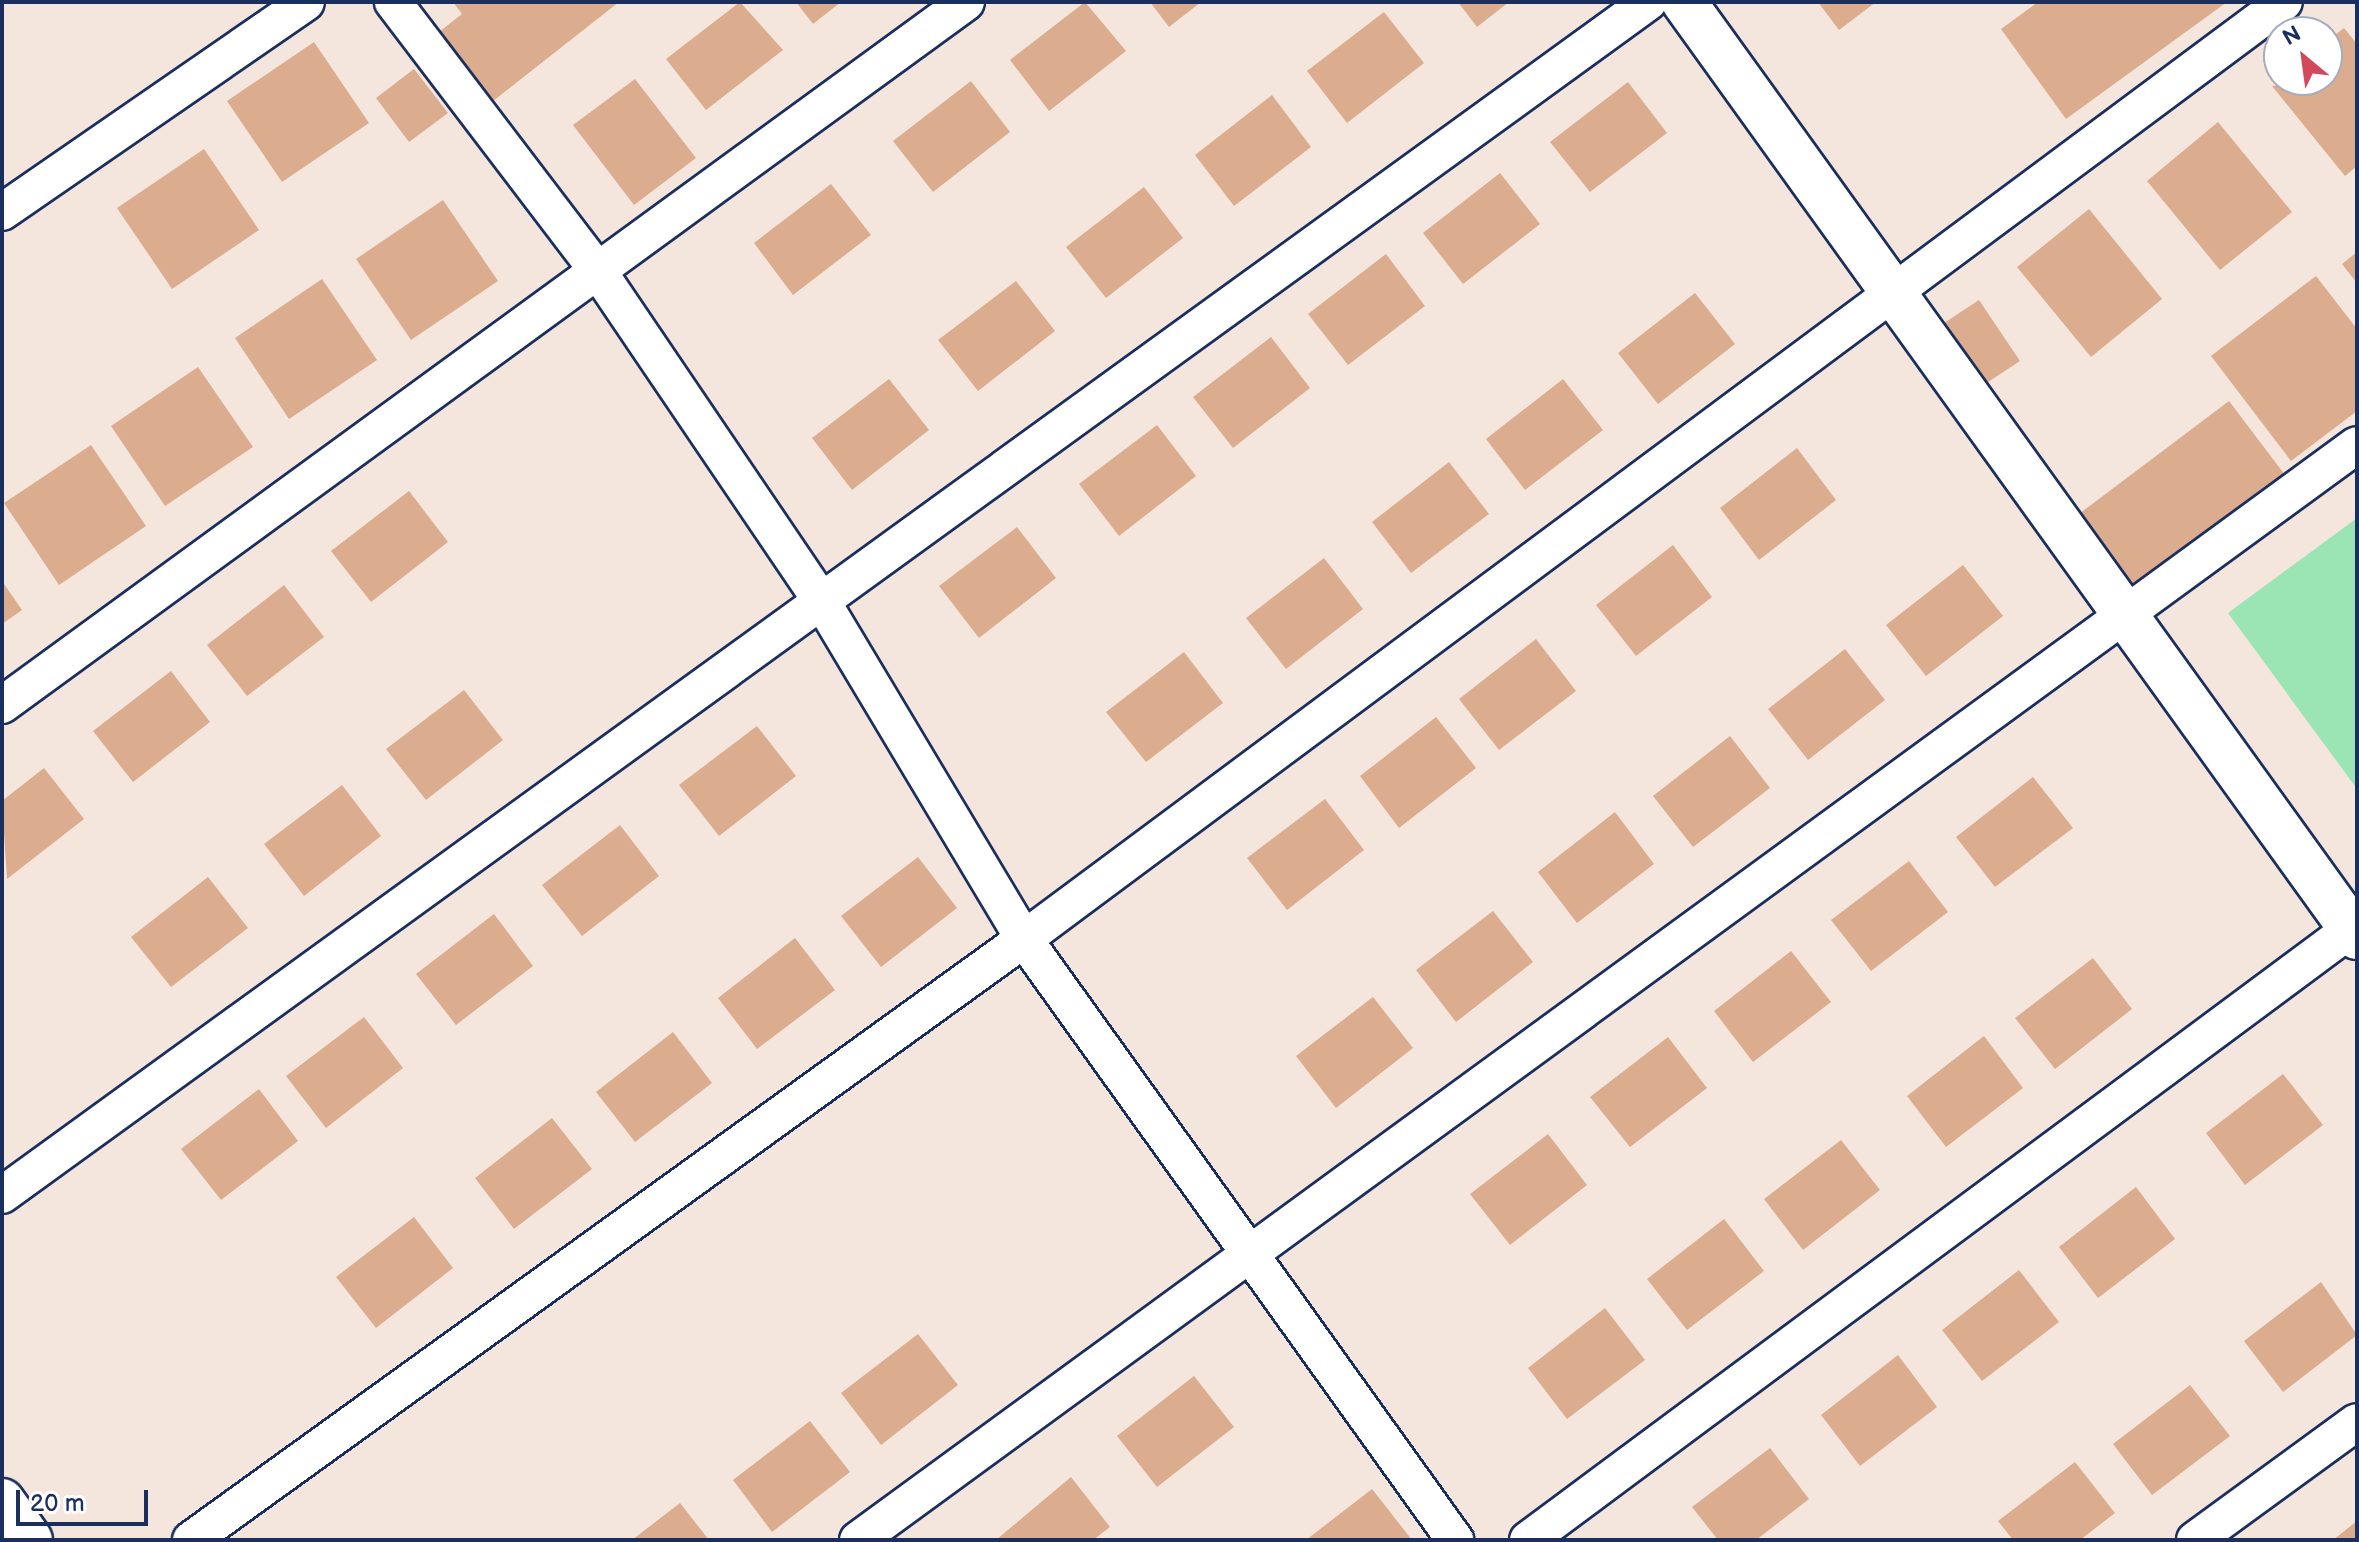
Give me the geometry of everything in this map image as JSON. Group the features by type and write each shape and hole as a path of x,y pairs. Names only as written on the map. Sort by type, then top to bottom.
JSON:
{"street":[{"path":"2,212 306,2"},
{"path":"393,2 600,274 821,600 1024,939 1455,1540"},
{"path":"2,705 600,274 966,2"},
{"path":"2,1195 1648,2"},
{"path":"1528,1540 2354,933 1684,2"},
{"path":"191,1540 1024,939 2284,2"},
{"path":"858,1540 1252,1257 2357,445"},
{"path":"2195,1540 2357,1422"},
{"path":"2,1501 30,1540"}],"green space":[{"path":"2357,518 2357,789 2228,613"}],"building":[{"path":"453,2 619,2 493,101 439,32 462,14"},
{"path":"740,2 783,50 706,110 666,59"},
{"path":"796,2 841,2 813,24"},
{"path":"1085,2 1126,51 1049,111 1010,60"},
{"path":"1150,2 1201,2 1169,27"},
{"path":"1458,2 1509,2 1477,27"},
{"path":"1818,2 1876,2 1839,30"},
{"path":"2038,2 2227,2 2066,119 2001,29"},
{"path":"1384,12 1424,63 1347,123 1307,71"},
{"path":"2343,29 2357,44 2357,166 2345,176 2280,96 2343,96"},
{"path":"314,42 369,123 282,182 227,101"},
{"path":"414,69 448,113 409,142 376,98"},
{"path":"635,79 696,158 634,205 573,125"},
{"path":"971,81 1010,132 933,192 893,141"},
{"path":"1628,82 1667,133 1590,192 1550,142"},
{"path":"1272,95 1311,147 1234,206 1195,155"},
{"path":"2218,122 2292,212 2220,270 2147,181"},
{"path":"204,149 259,230 172,289 117,208"},
{"path":"1500,173 1540,224 1463,284 1423,233"},
{"path":"831,184 871,235 793,295 754,243"},
{"path":"1144,187 1183,238 1106,298 1066,247"},
{"path":"443,200 498,281 411,340 356,259"},
{"path":"2089,209 2162,299 2091,357 2017,267"},
{"path":"2357,252 2357,283 2342,264"},
{"path":"1386,254 1425,306 1348,365 1308,314"},
{"path":"2316,276 2357,329 2357,411 2291,461 2211,356"},
{"path":"322,279 377,360 289,419 235,338"},
{"path":"1016,281 1055,331 978,391 938,340"},
{"path":"1695,293 1735,344 1658,404 1618,353"},
{"path":"1979,300 2020,361 1982,386 1941,325"},
{"path":"1271,337 1310,388 1233,448 1193,397"},
{"path":"198,367 253,447 165,506 111,426"},
{"path":"889,379 929,430 852,490 812,438"},
{"path":"1563,379 1603,430 1525,490 1486,439"},
{"path":"2229,401 2285,475 2135,588 2079,514"},
{"path":"1157,425 1196,476 1119,536 1079,484"},
{"path":"91,445 146,526 59,585 4,503"},
{"path":"1797,448 1836,500 1759,560 1720,508"},
{"path":"1449,462 1489,514 1411,573 1372,522"},
{"path":"409,491 448,542 371,602 331,551"},
{"path":"1017,527 1056,578 979,638 939,586"},
{"path":"1673,545 1712,597 1636,656 1596,605"},
{"path":"1324,558 1363,609 1286,669 1246,618"},
{"path":"1963,565 2003,616 1926,676 1886,625"},
{"path":"2,581 22,610 2,624"},
{"path":"284,585 324,637 247,696 207,645"},
{"path":"1536,639 1576,691 1499,750 1459,699"},
{"path":"1845,649 1885,700 1808,760 1768,709"},
{"path":"1184,652 1223,703 1146,762 1106,712"},
{"path":"171,671 210,722 133,782 93,731"},
{"path":"464,690 503,740 426,800 386,749"},
{"path":"1436,717 1476,768 1399,828 1360,776"},
{"path":"757,726 796,776 719,836 679,785"},
{"path":"1730,736 1770,788 1693,847 1653,796"},
{"path":"44,768 84,819 7,879 2,801"},
{"path":"2033,777 2073,828 1995,887 1956,837"},
{"path":"342,785 381,836 304,896 264,844"},
{"path":"1325,799 1364,850 1287,910 1247,858"},
{"path":"1615,812 1654,864 1577,923 1538,872"},
{"path":"620,825 659,876 582,936 542,885"},
{"path":"918,857 957,908 881,967 841,916"},
{"path":"1909,861 1948,912 1871,971 1831,920"},
{"path":"208,877 248,928 171,987 131,937"},
{"path":"1493,911 1533,962 1456,1022 1416,970"},
{"path":"494,914 533,966 456,1025 416,974"},
{"path":"795,938 835,990 757,1049 718,998"},
{"path":"1791,951 1831,1002 1753,1062 1714,1011"},
{"path":"2093,958 2132,1009 2055,1069 2015,1018"},
{"path":"1373,997 1413,1048 1336,1108 1296,1056"},
{"path":"364,1017 403,1068 326,1128 286,1076"},
{"path":"673,1032 712,1083 635,1142 596,1092"},
{"path":"1984,1036 2023,1088 1946,1147 1907,1096"},
{"path":"1668,1037 1707,1088 1630,1147 1590,1097"},
{"path":"2283,1074 2323,1125 2245,1185 2206,1133"},
{"path":"259,1089 298,1141 221,1200 181,1149"},
{"path":"552,1118 592,1169 514,1229 475,1178"},
{"path":"1548,1134 1587,1185 1510,1245 1470,1194"},
{"path":"1841,1140 1880,1190 1803,1250 1764,1199"},
{"path":"2136,1187 2175,1239 2098,1298 2059,1247"},
{"path":"414,1217 453,1268 376,1328 336,1277"},
{"path":"1724,1219 1764,1271 1687,1330 1647,1279"},
{"path":"2019,1270 2059,1322 1982,1381 1942,1330"},
{"path":"2321,1282 2357,1335 2283,1392 2244,1341"},
{"path":"1605,1308 1645,1360 1567,1419 1528,1368"},
{"path":"918,1334 958,1385 881,1445 841,1393"},
{"path":"1898,1355 1937,1407 1860,1466 1821,1415"},
{"path":"1194,1376 1234,1427 1157,1487 1117,1436"},
{"path":"2190,1385 2230,1436 2152,1495 2113,1444"},
{"path":"810,1421 850,1472 772,1532 733,1480"},
{"path":"1770,1448 1809,1499 1756,1540 1718,1540 1692,1507"},
{"path":"2075,1462 2115,1513 2080,1540 2013,1540 1998,1521"},
{"path":"1071,1477 1110,1527 1093,1540 996,1540"},
{"path":"1372,1489 1412,1540 1306,1540"},
{"path":"680,1503 709,1540 632,1540"},
{"path":"2357,1521 2357,1540 2333,1540"}]}
